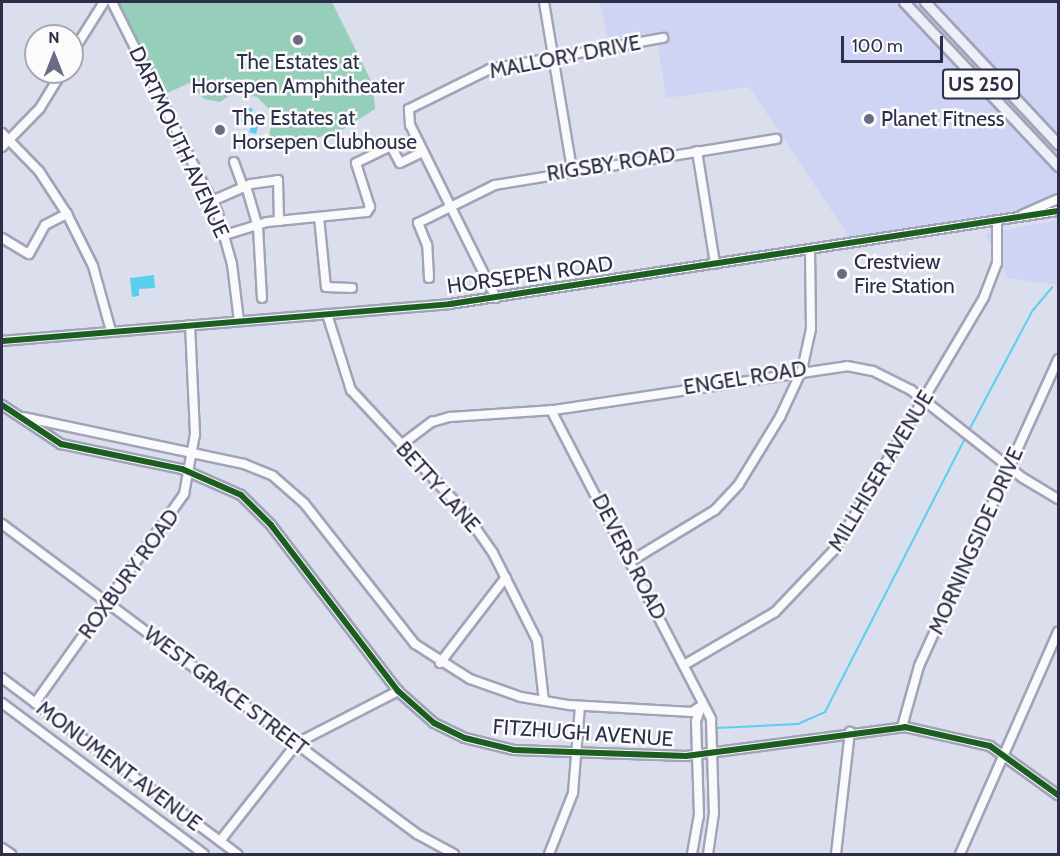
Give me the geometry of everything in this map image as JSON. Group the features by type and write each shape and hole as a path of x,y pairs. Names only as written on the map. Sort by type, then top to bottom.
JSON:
{"main road":[{"name":"US 250","path":"904,2 1059,166"},
{"name":"US 250","path":"925,2 1059,144"}],"street":[{"path":"84,34 104,2"},
{"name":"DARTMOUTH AVENUE","path":"112,2 212,201 225,235 238,321"},
{"path":"544,2 572,170"},
{"name":"MALLORY DRIVE","path":"423,152 407,115 419,99 490,69 663,38"},
{"path":"2,147 45,100 55,84"},
{"path":"2,133 10,139 67,214 97,276 111,331"},
{"name":"RIGSBY ROAD","path":"429,278 427,245 418,223 505,182 776,139"},
{"path":"225,235 257,224 367,212 370,207 356,163 391,146 400,163 423,152 496,298"},
{"path":"697,151 715,264"},
{"path":"234,162 257,224 261,298"},
{"path":"212,201 244,187 278,180 279,221"},
{"name":"HORSEPEN ROAD","path":"1018,216 1059,199"},
{"name":"HORSEPEN ROAD","path":"2,341 327,315 496,298 1059,211"},
{"path":"2,238 29,254 45,225 67,214"},
{"path":"320,217 326,287 352,288"},
{"name":"MILLHISER AVENUE","path":"684,665 761,622 802,588 845,535 925,400 994,274 997,220"},
{"path":"631,561 698,523 724,501 780,417 801,370 814,310 810,250"},
{"name":"BETTY LANE","path":"327,315 351,390 474,522 506,577 537,640 544,701"},
{"name":"ROXBURY ROAD","path":"35,703 107,602 172,518 190,472 193,453 190,325"},
{"name":"MORNINGSIDE DRIVE","path":"902,727 920,666 1059,359"},
{"name":"ENGEL ROAD","path":"401,446 440,419 551,410 801,370 860,367 925,400 1009,467 1059,499"},
{"name":"FITZHUGH AVENUE","path":"2,405 22,417 39,434 61,444 190,472 234,490 259,511 398,691 434,723 465,738 514,750 698,756 850,732 902,727 954,735 1002,753 1059,795"},
{"name":"DEVERS ROAD","path":"551,410 684,665 701,706 711,719 714,754 708,855"},
{"name":"FITZHUGH AVENUE","path":"22,417 244,464 285,484 401,629 440,663 504,693 580,706 692,712 701,706"},
{"name":"WEST GRACE STREET","path":"2,524 297,743 454,855"},
{"path":"440,663 506,577"},
{"path":"960,855 1002,753 1059,632"},
{"name":"MONUMENT AVENUE","path":"2,678 237,855"},
{"path":"220,842 297,743 398,691"},
{"name":"MONUMENT AVENUE","path":"2,703 204,855"},
{"path":"549,855 570,802 578,753 580,706"},
{"path":"692,855 699,816 696,721 701,706"},
{"path":"839,854 850,732"},
{"path":"2,848 11,855"}],"shaded area":[{"path":"600,2 1058,2 1058,204 849,237 749,87 666,98 656,33 608,39"},
{"path":"1058,220 1058,285 1008,278 985,234"}],"green space":[{"path":"113,2 332,2 373,85 375,109 342,130 289,146 269,138 273,113 257,97 233,93 220,102 204,99 189,83 161,96"}],"water":[{"path":"244,106 253,109 249,119 259,123 256,134 249,132 251,126 235,121"},
{"path":"154,275 155,288 139,289 139,296 132,297 130,278"}],"waterway":[{"path":"968,432 1033,310 1052,287"},
{"path":"716,728 798,724 825,712 966,437"}],"cycle path":[{"path":"2,341 450,304 1058,211"},
{"path":"2,405 61,444 182,469 241,495 271,525 398,691 434,723 465,738 514,750 686,756 905,727 990,746 1058,795"}],"place":[{"name":"The Estates at Horsepen Amphitheater","path":"298,40"},
{"name":"Planet Fitness","path":"869,119"},
{"name":"The Estates at Horsepen Clubhouse","path":"220,130"},
{"name":"Crestview Fire Station","path":"842,274"}]}
